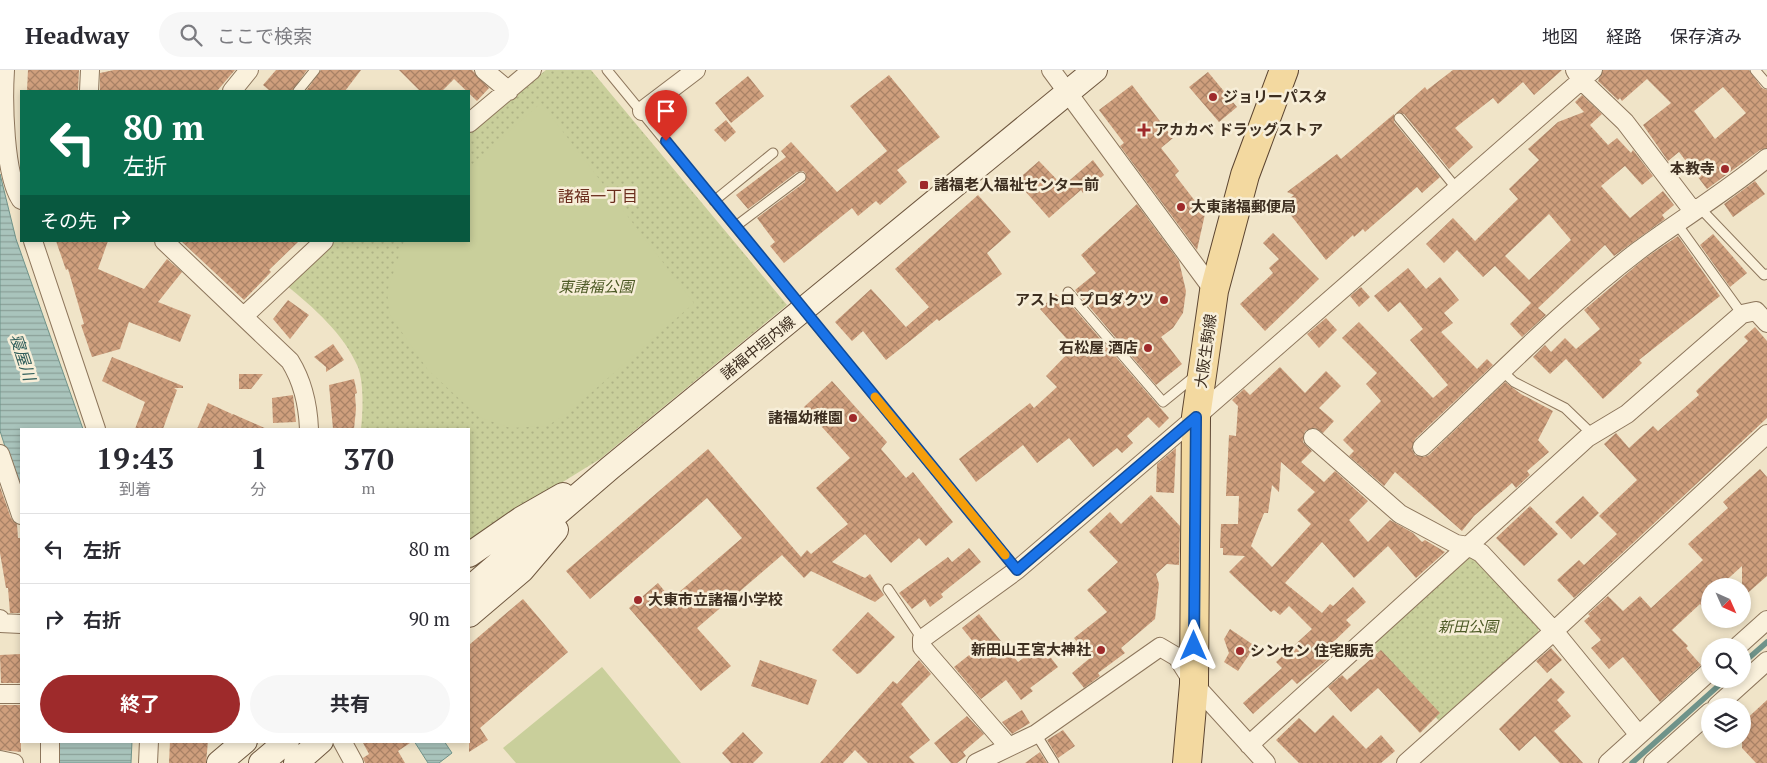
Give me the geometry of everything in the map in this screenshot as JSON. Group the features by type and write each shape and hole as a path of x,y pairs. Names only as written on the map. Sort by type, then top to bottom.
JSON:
{"main road":[{"name":"大阪生駒線","path":"1187,763 1194,684 1196,417 1214,291 1245,175 1284,70"}],"street":[{"path":"5,70 8,150 16,192 20,198"},
{"path":"89,90 90,70"},
{"path":"233,90 249,70"},
{"path":"484,70 509,91"},
{"path":"470,122 532,70"},
{"path":"642,112 696,70"},
{"path":"1052,70 1214,291"},
{"name":"諸福中垣内線","path":"470,588 610,468 1095,70"},
{"path":"1008,746 922,647 922,639 1017,570 1196,417 1457,189 1583,73 1696,209"},
{"path":"1422,447 1579,301 1638,252 1696,209 1746,176 1767,158"},
{"path":"33,242 96,428"},
{"path":"165,242 290,361 300,377 309,428"},
{"path":"244,316 317,243"},
{"path":"1249,744 1593,435 1627,414 1742,314 1756,310 1767,323"},
{"path":"1406,763 1554,631 1767,434"},
{"path":"1313,438 1400,514 1456,544 1468,546 1480,553 1554,631 1639,735"},
{"path":"0,454 20,513"},
{"path":"470,555 521,519 610,468"},
{"path":"470,614 522,570 610,468"},
{"path":"0,619 0,623 20,624"},
{"path":"1747,638 1767,620"},
{"path":"976,763 1036,734 1160,647 1177,658 1194,684 1266,763"},
{"path":"1726,698 1767,661"},
{"path":"1608,763 1701,679"},
{"path":"0,694 20,694"},
{"path":"1653,763 1701,720"},
{"path":"50,743 50,763"},
{"path":"148,763 149,743"},
{"path":"219,763 243,743"},
{"path":"261,763 285,743"},
{"path":"296,763 318,743"},
{"path":"343,743 354,763"},
{"path":"0,760 14,763"}],"lane":[{"path":"299,90 315,70"},
{"path":"607,70 1017,570"},
{"path":"1755,70 1767,84"},
{"path":"1399,118 1457,189"},
{"path":"714,200 773,153"},
{"path":"736,226 800,177"},
{"path":"1696,209 1764,275 1767,274"},
{"path":"1677,224 1742,314"},
{"path":"1068,292 1163,402 1204,369"},
{"path":"1502,371 1514,382 1565,408 1593,435"},
{"path":"888,590 922,639"},
{"path":"1036,734 1054,763"}],"green space":[{"name":"東諸福公園","path":"546,70 591,70 787,305 600,459 470,539 470,428 361,428 362,389 358,367 352,355 345,343 327,322 286,285 334,242 470,242 470,131"},
{"path":"541,103 694,303 568,413 547,426 510,428 479,417 428,370 390,315 387,292 404,242 470,242 470,166"},
{"name":"新田公園","path":"1476,556 1540,624 1537,637 1441,723 1371,645 1463,557"},
{"path":"602,667 681,763 516,763 503,748"}],"water":[{"name":"寝屋川","path":"0,174 16,239 83,428 20,428 20,493 0,431"},
{"path":"55,743 132,743 131,763 54,763"},
{"path":"415,743 445,743 452,753 439,763 428,763"}],"building":[{"path":"28,70 79,70 78,90 27,90"},
{"path":"114,70 235,70 218,90 100,90 100,73"},
{"path":"276,70 307,70 293,90 269,90 263,85"},
{"path":"321,70 361,70 346,90 307,90"},
{"path":"399,70 472,70 489,88 477,101 470,94 470,90 466,90 454,79 443,90 419,90"},
{"path":"1453,70 1562,70 1534,95 1523,82 1498,104 1493,98 1455,128 1473,147 1449,169 1404,114 1396,113 1425,87 1427,90"},
{"path":"1603,70 1749,70 1762,88 1767,90 1767,148 1760,150 1707,189 1679,152 1668,161 1643,125 1671,103 1647,79 1622,101 1620,98 1618,100 1598,81","holes":["1723,87 1746,113 1715,139 1694,111"]},
{"name":"ジョリーパスタ","path":"1208,72 1237,107 1219,122 1189,87"},
{"path":"889,75 940,137 897,170 907,182 880,205 876,201 858,216 852,208 784,263 770,246 775,242 757,218 805,182 806,174 803,171 797,172 748,209 736,195 786,157 781,151 791,142 837,192 887,151 850,106"},
{"path":"748,76 764,96 731,123 715,103"},
{"path":"1132,85 1173,138 1161,148 1179,171 1175,175 1205,214 1197,250 1120,146 1124,143 1099,110"},
{"path":"1582,95 1602,114 1590,125 1608,145 1617,138 1631,153 1633,150 1653,176 1642,185 1625,166 1601,186 1630,218 1663,191 1674,205 1662,215 1665,219 1614,256 1605,245 1538,308 1546,315 1522,337 1510,324 1531,303 1495,266 1483,277 1457,250 1444,263 1426,244 1453,218 1475,241 1518,199 1509,189 1539,160 1528,149 1558,122 1584,112 1575,102","holes":["1549,214 1571,240 1529,280 1505,256"]},
{"path":"1394,114 1394,122 1440,177 1422,193 1417,187 1365,232 1363,229 1354,237 1353,235 1326,260 1282,204 1294,195 1287,192 1337,154 1341,159"},
{"path":"726,120 736,132 725,142 714,130"},
{"path":"1093,160 1104,175 1083,193 1081,190 1049,218 1016,181 1039,161 1063,186"},
{"path":"1755,181 1765,194 1733,217 1724,204"},
{"path":"978,195 1011,232 987,253 1002,274 939,321 937,319 915,337 906,327 929,307 895,269"},
{"path":"1137,204 1179,261 1186,291 1183,313 1173,328 1161,337 1182,364 1156,385 1075,290 1096,273 1081,255"},
{"path":"1273,233 1319,279 1265,331 1240,304 1273,273 1269,268 1279,259 1263,243"},
{"path":"1713,234 1747,273 1730,287 1700,245"},
{"path":"1678,236 1720,296 1639,360 1642,363 1603,399 1566,359 1550,374 1533,357 1545,345 1551,352 1565,338 1576,349 1600,329 1584,310 1644,259"},
{"path":"56,242 108,242 98,269 144,289 167,259 182,272 158,302 191,315 180,342 129,322 120,349 92,357 81,325 84,324 68,269 66,270"},
{"path":"182,242 298,242 269,270 271,272 244,300"},
{"path":"1408,268 1426,289 1440,277 1459,300 1444,313 1453,323 1441,332 1477,369 1487,359 1493,365 1415,439 1412,449 1415,455 1424,457 1429,455 1505,382 1521,394 1553,411 1538,440 1549,452 1527,471 1530,475 1516,488 1512,483 1474,516 1462,531 1395,472 1384,486 1349,456 1354,451 1343,440 1381,401 1366,384 1377,373 1342,338 1359,322 1433,398 1448,385 1410,340 1423,329 1400,302 1388,312 1374,296"},
{"path":"1361,287 1370,297 1359,307 1350,296"},
{"path":"871,289 915,337 886,360 863,331 852,341 835,322"},
{"path":"1056,294 1062,300 1065,298 1169,418 1159,428 1148,417 1127,436 1133,443 1122,453 1117,448 1093,467 1069,438 1037,463 1023,445 976,482 959,459 1030,403 1034,408 1057,387 1046,376 1074,347 1040,309"},
{"path":"288,300 309,315 290,339 273,319"},
{"path":"1326,318 1337,330 1319,348 1307,334"},
{"path":"1755,327 1767,341 1767,418 1574,598 1557,580 1579,560 1584,565 1617,534 1599,516 1637,480 1604,444 1616,433 1629,448 1653,426 1658,431 1699,395 1696,391 1748,341 1744,337"},
{"path":"333,344 344,360 326,372 326,367 314,357"},
{"path":"112,357 183,386 183,388 174,388 177,390 163,428 135,428 145,402 102,381"},
{"path":"1280,367 1305,393 1326,371 1341,386 1319,408 1334,421 1323,433 1315,428 1305,431 1303,442 1312,451 1301,462 1324,482 1335,471 1368,501 1349,520 1368,542 1390,520 1413,533 1422,542 1425,540 1445,552 1416,578 1388,546 1354,578 1322,542 1285,583 1322,613 1330,604 1333,606 1353,587 1366,602 1346,620 1351,625 1322,653 1328,659 1297,684 1292,679 1253,714 1243,703 1282,668 1276,662 1312,629 1289,606 1280,615 1274,610 1271,612 1229,572 1245,556 1223,555 1223,548 1220,548 1221,524 1238,524 1239,496 1226,496 1229,435 1236,436 1238,406 1232,400 1244,389 1250,395","holes":["1281,462 1315,492 1297,510 1311,524 1272,567 1251,546 1264,513 1268,513 1272,485 1279,492"]},
{"path":"239,374 263,374 251,389 239,389"},
{"path":"354,379 357,393 355,394 354,428 333,428 329,385"},
{"path":"832,381 887,442 881,449 906,478 913,472 953,522 926,546 919,538 891,563 865,534 832,562 865,578 870,574 884,595 875,602 811,571 804,578 782,555 697,628 731,666 701,691 629,608 658,583 671,599 742,538 707,498 590,599 566,571 708,449 801,557 807,550 811,554 848,524 816,488 850,458 804,407"},
{"path":"293,395 296,422 273,423 272,398"},
{"path":"208,403 232,414 230,416 233,414 265,428 197,428"},
{"path":"1176,448 1174,493 1156,492 1157,464"},
{"path":"1760,469 1767,477 1767,576 1751,590 1751,578 1742,578 1742,566 1729,578 1701,578 1701,605 1672,630 1688,646 1686,648 1701,665 1660,702 1623,657 1609,669 1591,648 1601,640 1584,621 1590,616 1588,614 1608,596 1623,611 1640,596 1651,608 1703,560 1688,544 1728,508 1723,502"},
{"path":"0,487 11,518 17,524 18,538 20,538 20,613 10,613 8,588 6,588 0,553"},
{"path":"1151,495 1180,526 1179,565 1167,564 1156,574 1159,584 1155,619 1121,648 1125,653 1098,673 1100,676 1084,688 1072,673 1090,658 1074,638 1107,612 1087,590 1118,562 1089,532 1110,512 1121,524"},
{"path":"1583,496 1599,513 1571,539 1555,522"},
{"path":"1530,506 1558,534 1524,566 1496,538"},
{"path":"969,548 981,562 941,594 943,597 930,607 925,599 912,609 899,593 948,557 952,562"},
{"path":"523,599 568,652 480,728 488,740 469,752 470,743 470,644"},
{"path":"868,612 895,637 857,674 832,650"},
{"path":"979,614 1018,662 1041,645 1058,667 1030,688 1033,691 1021,700 1006,680 981,699 954,667 978,648 962,628"},
{"name":"シンセン 住宅販売","path":"1230,629 1255,646 1238,671 1224,662 1229,653 1224,639"},
{"path":"1551,648 1562,660 1547,673 1536,661"},
{"path":"1381,650 1440,713 1420,733 1378,688 1351,712 1328,687 1342,675 1347,680"},
{"path":"20,654 20,683 1,683 0,655"},
{"path":"760,660 817,680 808,705 751,686"},
{"path":"919,660 931,674 901,704 930,740 909,757 915,763 868,763 855,750 843,763 820,763 893,681 897,684"},
{"path":"1551,678 1565,692 1557,700 1571,716 1554,731 1583,763 1560,763 1535,736 1519,751 1499,729"},
{"path":"1767,700 1767,763 1756,763 1742,748 1751,748 1751,715"},
{"path":"0,705 20,705 21,752 0,750"},
{"path":"1022,710 1030,723 1012,734 1002,722"},
{"path":"1333,715 1366,749 1381,735 1395,751 1381,763 1299,763 1276,740 1299,718 1315,733"},
{"path":"967,716 984,734 963,752 966,756 957,763 951,763 934,743"},
{"path":"1063,730 1075,746 1058,758 1047,740"},
{"path":"743,732 763,753 753,763 731,763 722,753"},
{"path":"170,743 208,743 206,763 169,763"},
{"path":"363,743 410,743 398,751 405,763 365,763 363,758 369,754"},
{"path":"1040,752 1047,763 1025,763"}],"waterway":[{"path":"1751,656 1767,642"},
{"path":"1632,763 1716,688"}],"slow traffic":[{"path":"875,397 1005,555"}],"place":[{"name":"ジョリーパスタ","path":"1213,97"},
{"name":"アカカベ ドラッグストア","path":"1144,130"},
{"name":"本教寺","path":"1725,169"},
{"name":"諸福老人福祉センター前","path":"924,185"},
{"name":"大東諸福郵便局","path":"1181,207"},
{"name":"アストロ プロダクツ","path":"1164,300"},
{"name":"石松屋 酒店","path":"1148,348"},
{"name":"諸福幼稚園","path":"853,418"},
{"name":"大東市立諸福小学校","path":"638,600"},
{"name":"新田山王宮大神社","path":"1101,650"},
{"name":"シンセン 住宅販売","path":"1240,651"}],"district":[{"name":"諸福一丁目","path":"598,196"}],"route":[{"path":"666,141 1017,570 1196,417 1194,646"}]}
